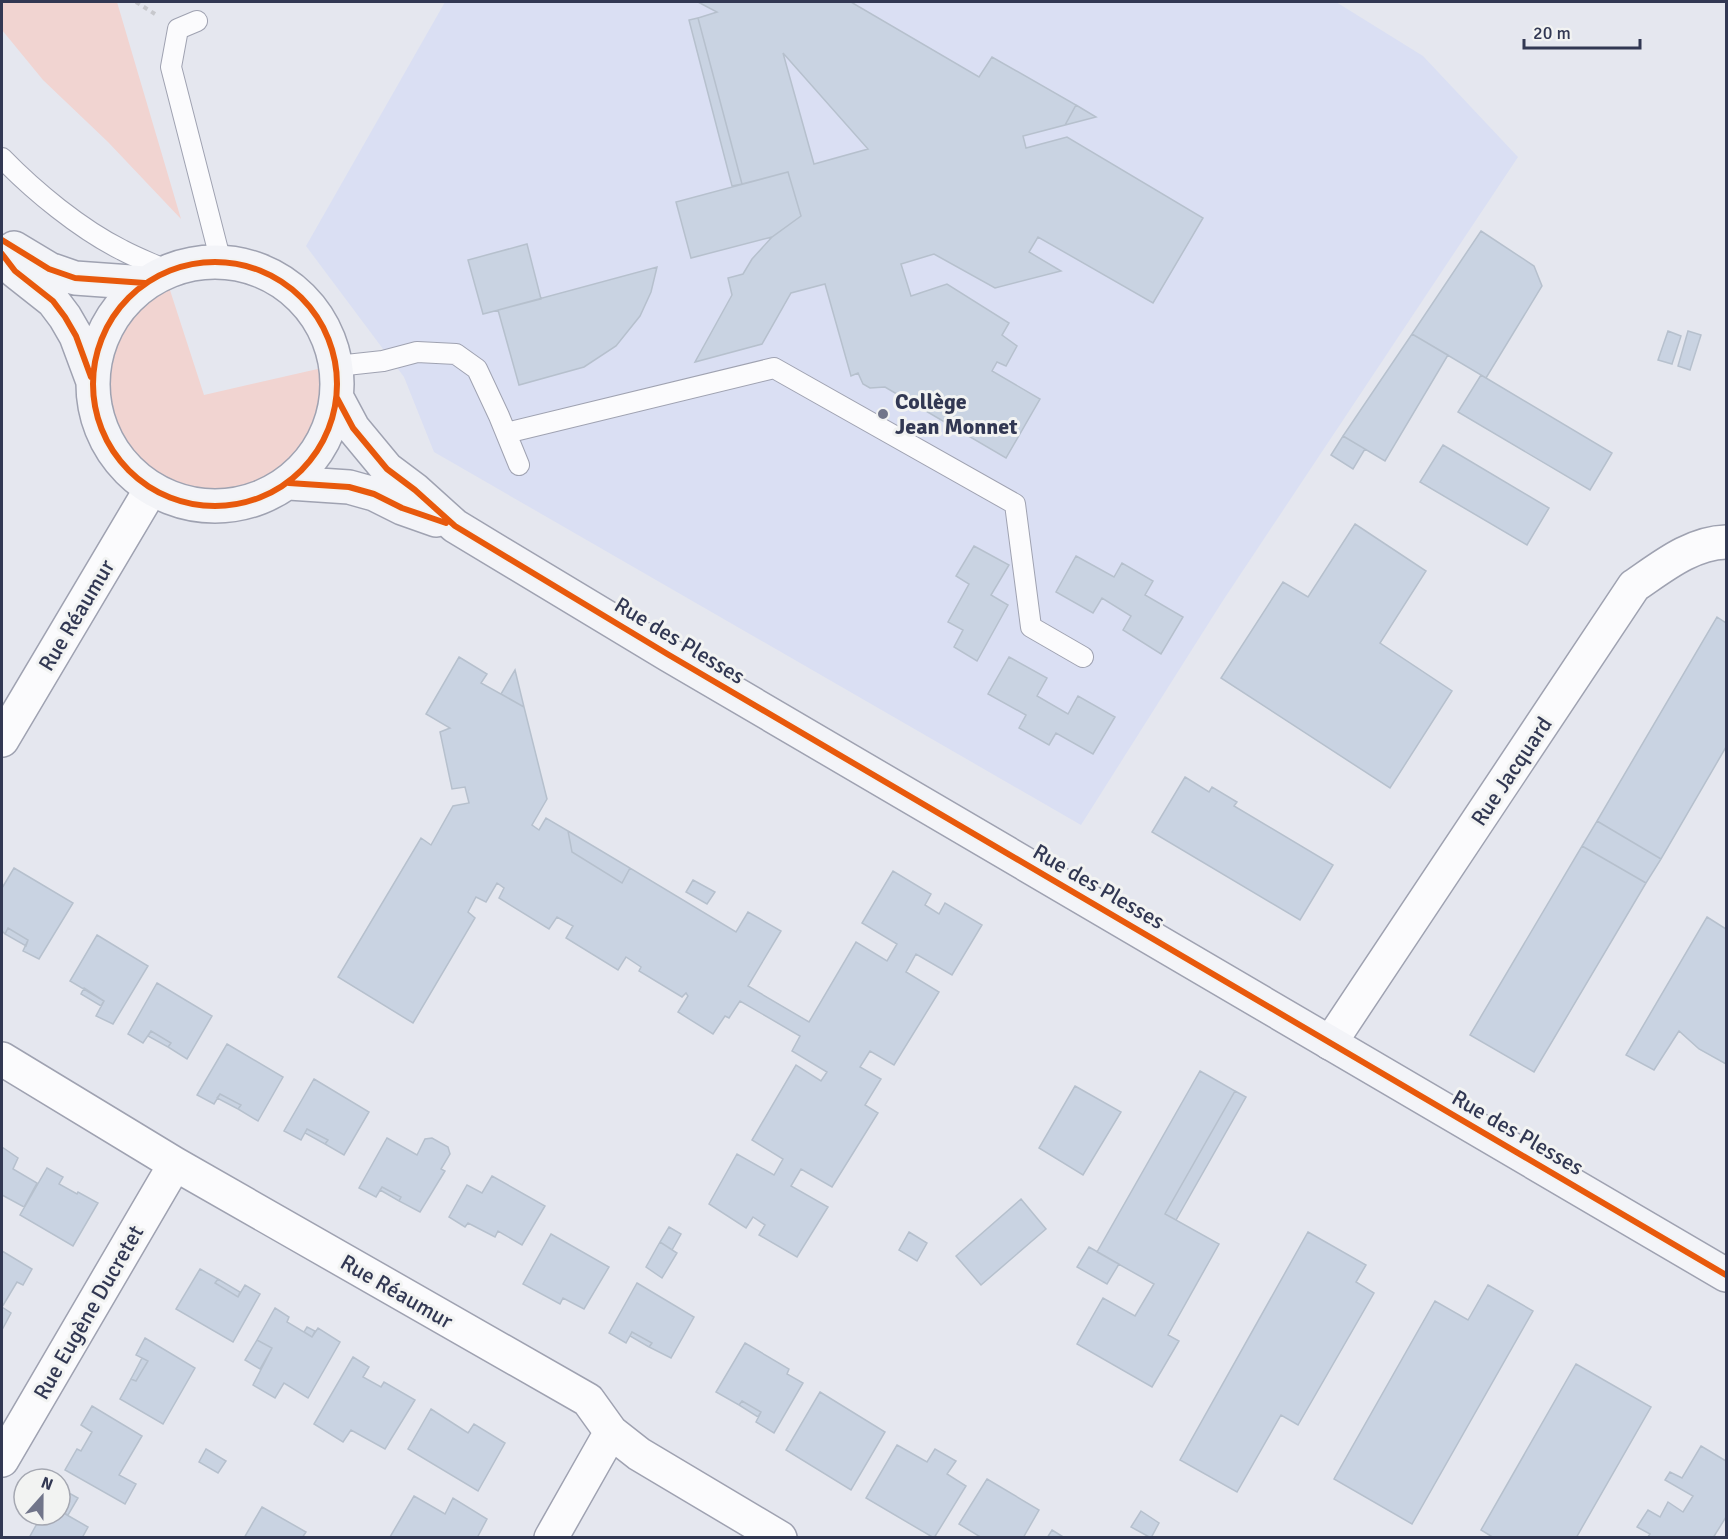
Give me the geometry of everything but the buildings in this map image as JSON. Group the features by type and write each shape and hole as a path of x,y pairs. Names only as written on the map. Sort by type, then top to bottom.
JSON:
{"street":[{"path":"2,240 49,269 75,278 157,277"},
{"path":"2,254 15,271 38,287 65,317 76,336 92,379"},
{"path":"221,261 248,267 274,277 297,293 316,314 329,339 337,366 337,398 334,418 316,454 304,470 289,483 263,498 235,506 206,507 177,501 151,489 126,468 106,441 98,422 93,401 92,379 99,342 107,325 130,295 157,277 194,263 221,261"},
{"name":"Rue des Plesses","path":"337,398 353,428 387,469 415,490 455,526 669,655 1726,1275"},
{"name":"Rue des Plesses","path":"289,483 349,487 374,494 402,508 455,526"},
{"name":"Rue Réaumur","path":"2,740 151,489"},
{"name":"Rue Jacquard","path":"1330,1043 1634,586 1678,556 1715,542 1726,542"},
{"name":"Rue Réaumur","path":"2,1059 176,1164 588,1400 611,1432 639,1454 780,1538"},
{"name":"Rue Eugène Ducretet","path":"2,1460 176,1164"},
{"path":"551,1538 611,1432"}],"lane":[{"path":"197,21 178,29 171,67 221,261"},
{"path":"2,158 45,198 157,277"},
{"path":"337,366 374,363 417,352 456,354 477,369 519,465"},
{"path":"506,433 774,368 1015,504 1031,627 1083,657"}],"shaded area":[{"path":"2,2 117,2 181,219 108,142 43,80 2,30"},
{"name":"Collège Jean Monnet","path":"445,2 1336,2 1423,56 1518,157 1222,602 1081,825 434,452 404,377 306,246"},
{"path":"168,284 204,395 322,368 321,397 314,426 288,464 254,484 215,493 169,483 135,458 117,433 103,385 116,337 139,308"}],"cycle path":[{"path":"2,240 49,269 75,278 145,283"},
{"path":"2,254 15,271 53,301 65,317 76,336 91,377"},
{"path":"203,262 227,262 251,267 273,276 302,297 317,316 328,337 335,360 337,384 335,408 328,431 317,452 302,471 273,492 251,501 227,506 203,506 179,501 157,492 137,479 120,462 107,442 98,420 93,396 93,372 98,348 107,326 120,306 137,289 157,276 179,267 203,262"},
{"path":"337,398 353,428 387,469 415,490 455,526 669,655 1726,1275"},
{"path":"289,483 349,487 374,494 402,508 446,523"}],"place":[{"name":"Collège Jean Monnet","path":"883,414"}]}
